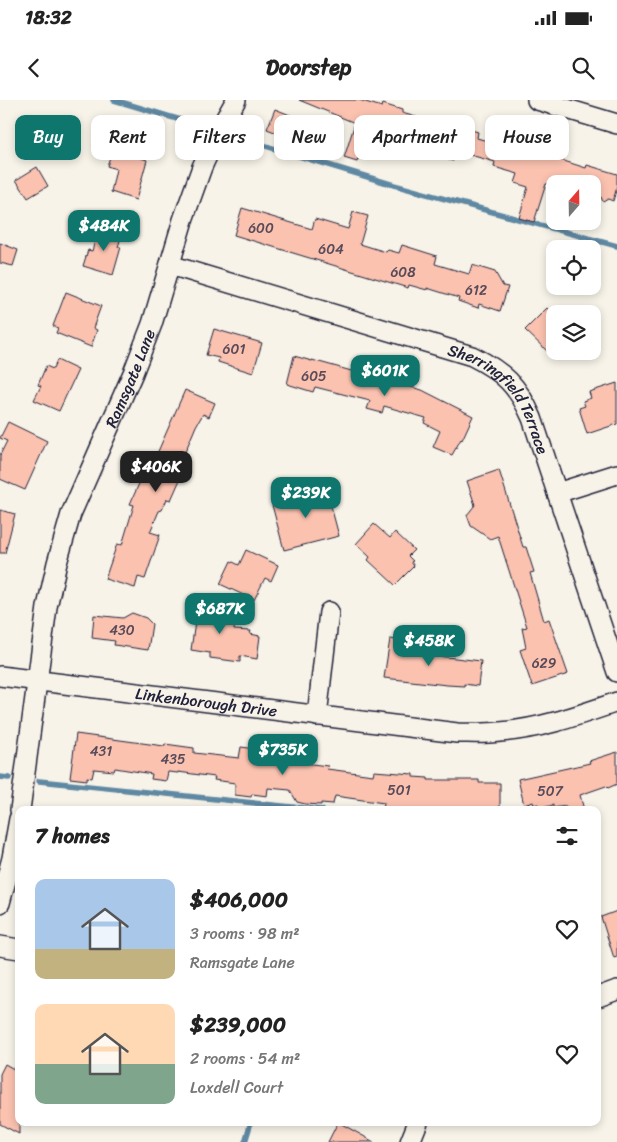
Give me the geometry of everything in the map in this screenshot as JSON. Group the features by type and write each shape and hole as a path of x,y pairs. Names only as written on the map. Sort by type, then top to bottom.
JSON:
{"street":[{"name":"Ramsgate Lane","path":"20,806 46,607 56,563 71,514 152,324 183,220 202,167 219,130 236,100"},
{"path":"537,100 617,124"},
{"name":"Sherringfield Terrace","path":"170,265 472,356 489,365 505,377 524,400 617,672"},
{"path":"557,493 617,474"},
{"path":"317,716 329,612"},
{"name":"Linkenborough Drive","path":"0,676 456,733 499,732 553,723 617,702"},
{"path":"0,903 15,841"},
{"path":"0,946 15,948"},
{"path":"601,996 617,990"},
{"path":"410,1142 416,1126"}],"building":[{"path":"299,100 359,100 382,107 383,104 402,110 402,113 409,115 354,115 354,123 344,118 344,115 336,115"},
{"path":"275,109 290,115 274,115 274,132 267,129"},
{"path":"354,126 354,160 358,160 357,162 344,158"},
{"path":"475,131 478,132 477,138 485,140 485,159 475,156"},
{"path":"109,160 147,160 136,200 111,192 116,169 107,166"},
{"path":"488,160 561,160 586,168 587,165 617,174 617,187 613,201 608,199 603,202 601,197 601,175 546,175 546,184 534,222 519,218 528,187 515,183 518,174 494,167 495,162"},
{"path":"37,167 48,186 28,198 16,180"},
{"path":"242,208 312,229 315,219 348,229 353,212 368,216 360,244 386,252 388,250 399,253 402,245 437,256 435,264 469,274 472,265 495,272 503,286 508,287 500,311 479,304 478,308 458,301 459,298 427,288 427,290 409,285 408,288 234,235"},
{"path":"99,227 122,234 118,247 121,247 113,275 83,266 88,250 92,251"},
{"path":"0,243 18,250 13,266 0,263"},
{"path":"66,292 101,306 93,328 97,330 91,347 56,333 58,328 53,326"},
{"path":"546,309 546,350 525,330"},
{"path":"214,329 262,343 253,373 218,362 219,358 206,355"},
{"path":"294,356 366,375 367,371 404,381 403,385 422,390 473,416 462,440 452,455 433,447 440,431 424,423 426,418 384,406 382,413 367,409 370,401 315,387 313,392 287,384"},
{"path":"57,360 78,370 59,411 34,400 41,386 38,385 46,366 53,369"},
{"path":"617,383 617,424 587,434 579,408 585,406 583,401 591,398 589,392"},
{"path":"185,390 215,403 209,417 203,414 196,426 180,464 186,466 171,500 167,499 162,510 159,511 150,532 160,535 145,579 138,577 135,588 105,579 117,544 122,545 134,505 130,504 145,470 149,472"},
{"path":"8,422 47,441 25,490 0,479 0,455 7,441 0,438"},
{"path":"499,470 523,547 526,547 534,572 530,573 544,621 549,619 568,674 532,686 520,650 526,648 522,628 527,627 498,536 490,539 471,526 467,515 475,505 467,481"},
{"path":"317,484 320,493 327,491 339,536 284,550 272,505 301,498 298,489"},
{"path":"0,510 15,514 5,553 0,553"},
{"path":"374,524 390,538 395,532 414,550 408,556 413,561 411,562 414,566 395,585 368,560 370,557 356,544"},
{"path":"246,550 278,565 271,581 265,578 254,600 220,584 231,561 239,565"},
{"path":"195,594 208,598 202,616 235,620 234,630 251,631 250,634 260,636 257,659 240,656 240,662 210,658 210,653 191,650 195,622 186,621"},
{"path":"132,613 146,618 152,624 148,650 114,645 115,641 92,638 94,615 123,618"},
{"path":"390,639 413,642 412,653 481,661 478,686 464,684 464,686 447,685 384,678"},
{"path":"76,734 164,746 165,744 194,748 194,753 239,758 241,747 256,749 255,757 328,766 327,769 373,775 374,771 413,774 413,777 428,778 428,780 479,780 479,783 500,783 500,806 384,806 384,803 335,796 333,804 305,804 297,802 290,790 268,788 267,796 252,794 251,797 235,795 235,783 214,780 215,777 178,772 168,772 166,781 151,779 152,774 115,768 114,771 94,769 92,778 87,777 87,780 70,778"},
{"path":"617,752 617,784 580,795 583,806 538,806 538,804 534,805 533,802 524,805 518,779 590,763 589,761"},
{"path":"617,911 617,957 614,958 601,917"},
{"path":"5,1064 15,1070 15,1126 19,1126 19,1134 0,1124 0,1074"},
{"path":"336,1126 345,1126 374,1142 328,1142"}],"waterway":[{"path":"114,100 175,118"},
{"path":"264,145 394,185 617,246"},
{"path":"0,777 9,778"},
{"path":"39,781 283,806"},
{"path":"540,806 545,804"},
{"path":"245,1142 250,1126"}]}
